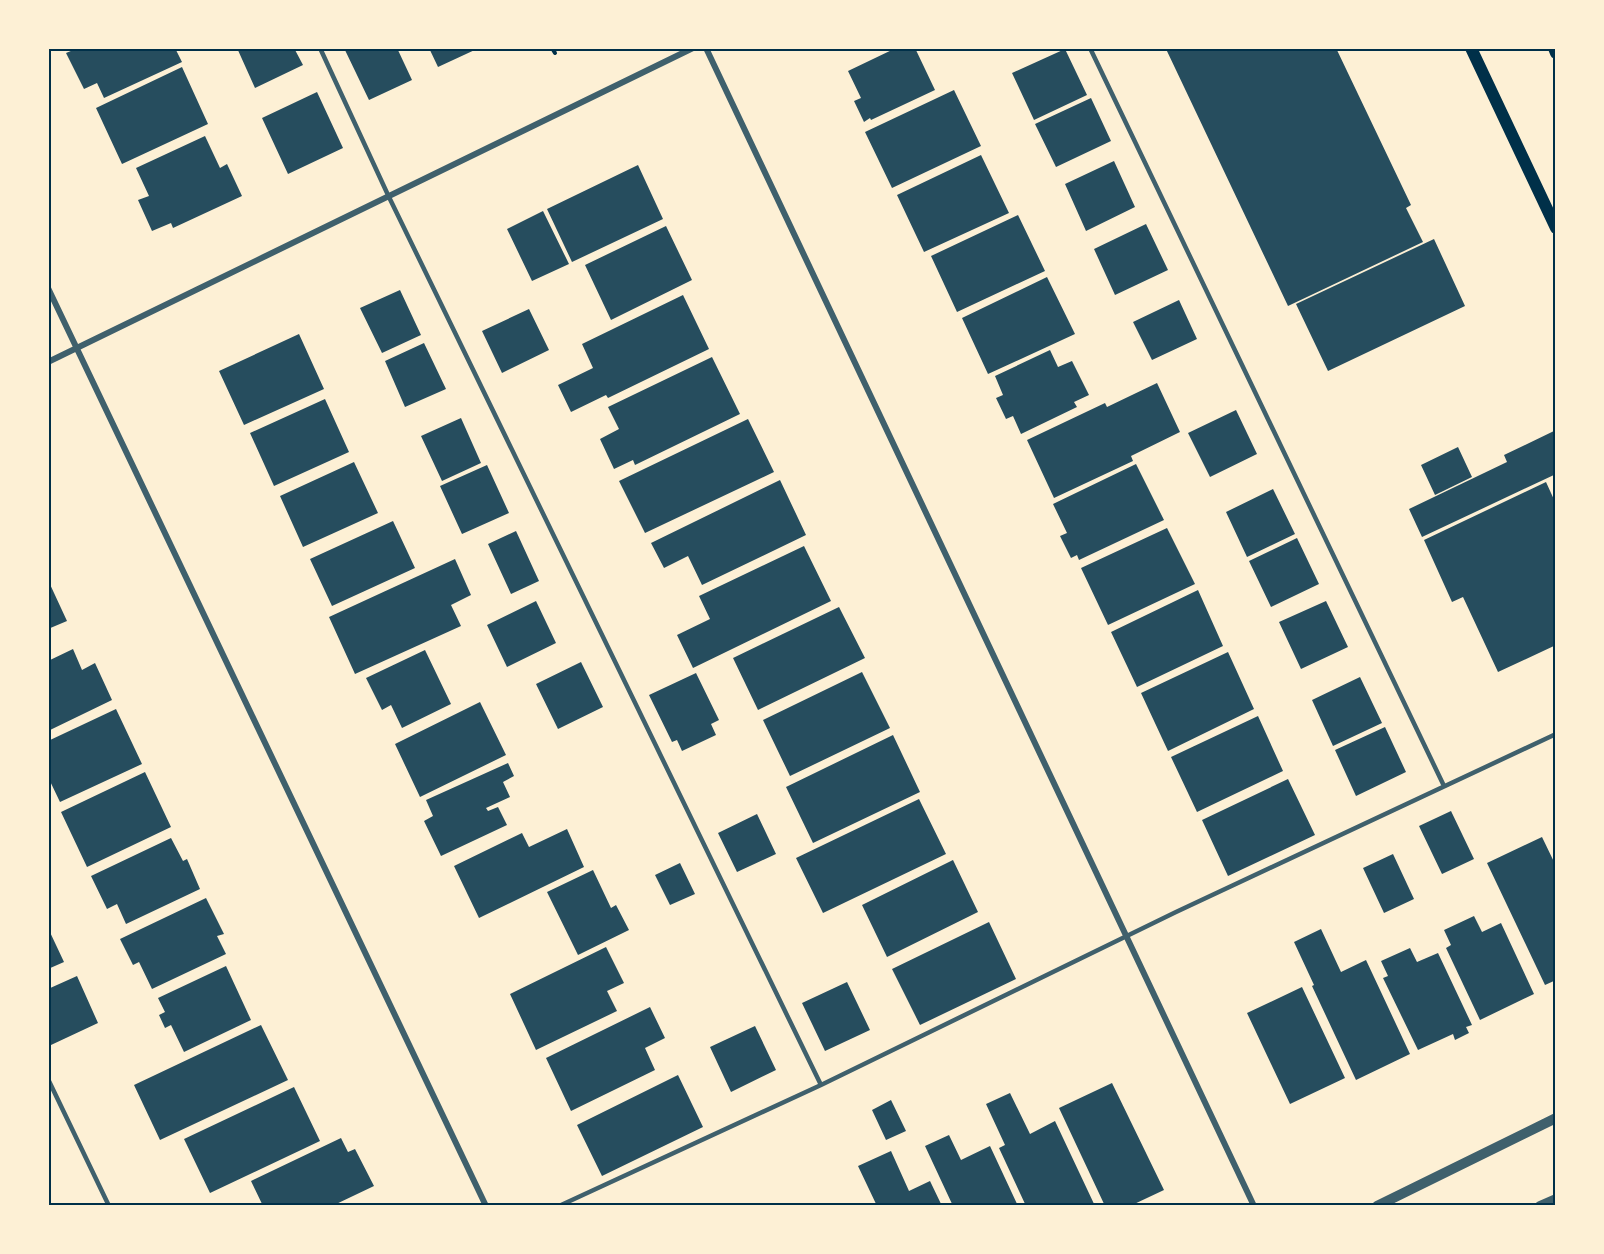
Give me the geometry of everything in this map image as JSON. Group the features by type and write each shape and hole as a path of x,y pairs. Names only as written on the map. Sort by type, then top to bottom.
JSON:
{"main road":[{"path":"1471,48 1556,228"},
{"path":"1554,48 1556,53"}],"street":[{"path":"48,362 693,48"},
{"path":"706,48 1254,1206"},
{"path":"48,288 486,1206"},
{"path":"1377,1206 1556,1118"},
{"path":"1540,1206 1556,1199"}],"lane":[{"path":"320,48 388,195 821,1085"},
{"path":"1090,48 1444,786"},
{"path":"559,1206 821,1085 1126,935 1556,734"},
{"path":"48,1078 109,1206"}],"path":[{"path":"552,48 555,53"}],"building":[{"path":"78,48 175,48 182,62 104,98 97,83 84,89 66,53"},
{"path":"237,48 294,48 303,65 255,88"},
{"path":"344,48 397,48 412,80 369,100"},
{"path":"429,48 479,48 438,67"},
{"path":"896,48 915,48 935,90 864,122 854,101 861,98 848,71"},
{"path":"1336,48 1411,205 1406,208 1423,242 1288,306 1166,49"},
{"path":"1065,49 1087,95 1034,120 1012,73"},
{"path":"182,67 208,124 122,164 96,108"},
{"path":"954,90 981,146 892,188 865,132"},
{"path":"317,92 343,148 288,174 262,118"},
{"path":"1091,98 1111,141 1056,167 1035,124"},
{"path":"205,136 220,168 227,164 242,196 173,228 171,223 152,231 138,200 149,196 136,168"},
{"path":"981,155 1009,213 924,252 897,195"},
{"path":"1114,161 1135,207 1086,231 1065,184"},
{"path":"638,165 663,219 572,262 547,209"},
{"path":"543,211 569,264 532,281 507,229"},
{"path":"1018,215 1045,271 957,312 931,256"},
{"path":"1146,224 1168,270 1115,295 1094,249"},
{"path":"666,226 692,280 611,320 585,265"},
{"path":"1434,239 1465,306 1328,371 1296,304"},
{"path":"1047,277 1075,334 988,374 962,318"},
{"path":"400,290 421,335 382,353 360,308"},
{"path":"683,295 709,349 608,398 606,395 571,412 558,385 593,368 582,344"},
{"path":"1179,300 1197,339 1152,360 1133,322"},
{"path":"529,309 549,350 502,373 482,331"},
{"path":"299,334 324,389 244,425 219,371"},
{"path":"424,343 446,389 405,407 385,361"},
{"path":"1050,350 1058,367 1072,361 1089,395 1074,402 1077,407 1021,434 1013,416 1006,419 996,398 1003,395 995,376"},
{"path":"712,357 740,414 635,465 633,460 614,469 600,439 619,429 608,407"},
{"path":"1157,383 1180,432 1131,456 1133,461 1054,498 1027,440 1105,403 1107,407"},
{"path":"325,399 349,452 274,486 250,433"},
{"path":"1236,410 1257,454 1210,477 1188,433"},
{"path":"461,418 481,463 442,481 421,436"},
{"path":"748,419 774,472 645,533 619,481"},
{"path":"1556,430 1556,474 1422,537 1409,509 1507,462 1504,455"},
{"path":"1458,447 1472,477 1435,495 1421,465"},
{"path":"354,462 378,513 303,547 280,496"},
{"path":"1136,464 1164,520 1079,560 1077,555 1071,558 1060,536 1067,533 1053,504"},
{"path":"487,465 509,513 462,534 440,486"},
{"path":"780,480 806,535 702,585 688,556 664,568 651,543"},
{"path":"1546,482 1556,504 1556,645 1498,672 1463,597 1452,602 1424,540"},
{"path":"1273,489 1295,534 1247,557 1226,512"},
{"path":"393,521 415,568 332,606 310,559"},
{"path":"1167,528 1195,584 1108,625 1081,568"},
{"path":"516,531 539,581 511,594 488,544"},
{"path":"1297,538 1319,584 1271,607 1249,561"},
{"path":"804,546 831,601 693,668 677,635 710,619 699,596"},
{"path":"455,559 471,595 451,605 461,626 355,674 329,617"},
{"path":"48,580 67,621 48,629"},
{"path":"1198,590 1223,646 1137,687 1111,632"},
{"path":"536,601 556,643 507,667 487,625"},
{"path":"1326,601 1348,647 1301,669 1279,622"},
{"path":"839,607 865,658 758,710 733,658"},
{"path":"73,649 82,670 95,663 112,700 48,731 48,661"},
{"path":"425,650 451,704 402,728 391,705 382,710 366,678"},
{"path":"1228,652 1254,709 1168,751 1141,693"},
{"path":"581,662 603,707 558,729 536,684"},
{"path":"862,672 890,728 790,776 763,720"},
{"path":"696,673 719,720 711,724 716,735 682,751 677,740 672,742 649,695"},
{"path":"1360,677 1382,723 1333,746 1312,700"},
{"path":"480,702 506,755 420,797 395,744"},
{"path":"116,709 142,764 60,802 48,777 48,741"},
{"path":"1258,716 1283,771 1197,812 1171,757"},
{"path":"1385,727 1406,772 1356,796 1335,750"},
{"path":"893,735 920,792 813,843 786,787"},
{"path":"508,763 514,776 503,782 510,797 486,808 488,811 498,807 507,825 441,856 424,821 433,816 426,800"},
{"path":"145,772 171,827 87,867 61,812"},
{"path":"1288,779 1315,835 1228,876 1202,820"},
{"path":"919,799 946,854 823,913 796,858"},
{"path":"1451,811 1474,859 1442,874 1419,826"},
{"path":"757,814 776,854 737,872 718,833"},
{"path":"567,829 584,867 479,918 454,866 522,833 529,847"},
{"path":"1542,837 1556,866 1556,980 1545,985 1487,863"},
{"path":"171,838 183,861 187,859 200,889 126,924 117,904 107,909 91,876"},
{"path":"1393,854 1414,899 1384,913 1363,868"},
{"path":"953,860 978,912 887,957 862,905"},
{"path":"680,863 695,894 670,905 655,875"},
{"path":"593,870 611,908 616,905 629,930 578,955 547,892"},
{"path":"206,898 224,934 217,936 226,954 152,989 139,962 133,965 120,939"},
{"path":"1474,916 1482,932 1501,923 1534,994 1480,1020 1446,948 1451,945 1444,930"},
{"path":"989,922 1016,979 920,1025 892,969"},
{"path":"48,928 64,962 48,969"},
{"path":"1321,929 1341,972 1366,960 1410,1054 1356,1080 1294,942"},
{"path":"606,947 624,983 607,991 617,1011 536,1050 510,994"},
{"path":"1410,948 1417,962 1438,953 1472,1025 1466,1027 1469,1033 1455,1040 1453,1034 1418,1050 1383,978 1388,976 1381,961"},
{"path":"226,966 251,1020 184,1052 171,1025 165,1028 159,1015 165,1012 158,998"},
{"path":"77,976 98,1023 51,1045 48,1039 48,989"},
{"path":"847,982 870,1030 825,1051 802,1003"},
{"path":"1302,987 1345,1078 1290,1104 1247,1013"},
{"path":"650,1007 665,1038 645,1048 655,1070 571,1111 546,1058"},
{"path":"261,1025 288,1080 160,1140 134,1085"},
{"path":"755,1026 776,1070 731,1092 710,1047"},
{"path":"678,1075 703,1127 602,1176 577,1125"},
{"path":"1112,1083 1164,1190 1130,1206 1105,1206 1059,1108"},
{"path":"294,1087 320,1141 210,1193 184,1139"},
{"path":"1010,1093 1030,1134 1055,1121 1095,1206 1026,1206 999,1148 1005,1145 986,1104"},
{"path":"891,1100 906,1131 886,1140 872,1110"},
{"path":"949,1135 961,1160 990,1146 1018,1206 953,1206 925,1146"},
{"path":"341,1138 348,1152 355,1149 374,1186 332,1206 263,1206 251,1181"},
{"path":"891,1151 909,1191 930,1181 942,1206 877,1206 858,1166"}]}
